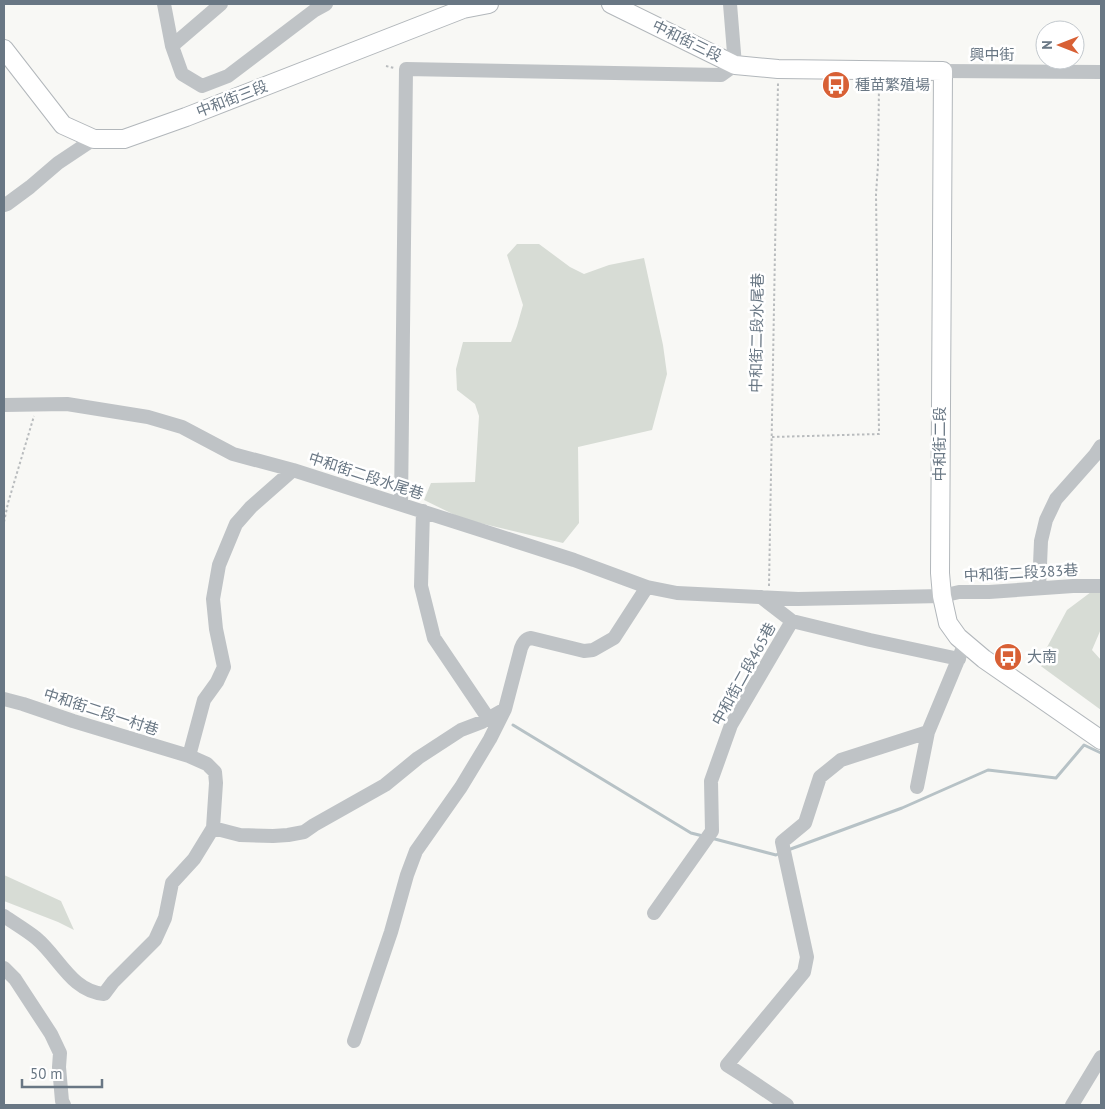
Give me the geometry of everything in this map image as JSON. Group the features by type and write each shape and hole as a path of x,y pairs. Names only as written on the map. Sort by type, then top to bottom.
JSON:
{"main road":[{"name":"中和街三段","path":"4,50 63,125 94,138 124,138 186,117 463,9 489,4"},
{"name":"中和街三段","path":"611,4 736,65 778,69 943,71"},
{"name":"中和街二段","path":"943,71 940,573 942,596 948,623 958,637 962,651 984,659 1101,740"}],"street":[{"name":"中和街三段","path":"164,4 172,46 182,74 202,86 228,76 315,10 326,4"},
{"path":"172,46 221,4"},
{"name":"中和街三段","path":"730,4 736,65"},
{"path":"401,504 406,69 721,75 736,65"},
{"name":"興中街","path":"943,71 1101,72"},
{"path":"4,205 94,138"},
{"path":"4,405 68,404 148,417 182,427 233,454 293,470"},
{"path":"1039,588 1041,541 1046,520 1056,499 1101,446"},
{"name":"中和街二段水尾巷","path":"189,756 204,700 217,682 224,667 216,628 213,599 220,565 236,524 251,506 293,470 574,560 647,587 677,593 798,598 942,596"},
{"path":"423,511 421,586 434,638 488,718"},
{"name":"中和街二段383巷","path":"942,596 959,592 1101,586"},
{"path":"354,1041 416,851 461,787 490,739 505,708 524,641 527,638 531,638 584,651 593,650 614,638 647,587"},
{"path":"765,597 792,621 870,640 962,651 928,732 917,787"},
{"name":"中和街二段465巷","path":"654,913 712,831 711,781 731,725 792,621"},
{"name":"中和街二段一村巷","path":"4,699 189,756"},
{"path":"213,828 240,835 288,835 304,832 385,785 418,758 461,730 482,722 505,708"},
{"path":"787,1105 727,1065 804,972 808,957 782,842 805,823 820,777 840,760 928,732"},
{"path":"4,916 37,938 79,984 94,993 104,994 113,982 155,940 165,918 172,883 194,859 213,828 215,772 207,764 189,756"},
{"path":"4,968 15,979 51,1034 60,1053 59,1067 64,1105"},
{"path":"1072,1105 1101,1057"}],"path":[{"name":"中和街二段水尾巷","path":"765,597 772,437 778,69"},
{"path":"772,437 879,434 876,194 879,70"},
{"path":"4,522 37,404"}],"shaded area":[{"path":"517,244 539,244 570,267 584,274 609,265 644,258 663,345 667,374 652,430 578,447 579,523 563,543 463,519 424,500 431,483 475,482 479,416 475,404 457,390 456,369 463,342 511,342 523,305 507,255"},
{"path":"1091,592 1101,592 1101,629 1092,650 1101,660 1101,710 1038,664 1067,610"},
{"path":"4,875 61,901 74,930 4,901"}],"waterway":[{"path":"513,725 691,833 703,836"},
{"path":"788,850 902,808 988,770 1056,778 1084,745 1101,753"},
{"path":"711,838 776,855 780,853"}],"place":[{"name":"種苗繁殖場","path":"836,85"},
{"name":"大南","path":"1008,657"}]}
